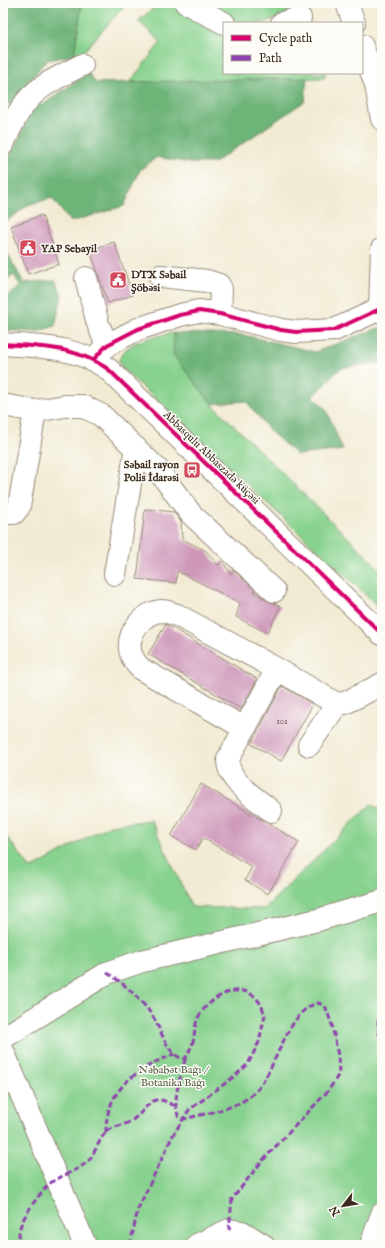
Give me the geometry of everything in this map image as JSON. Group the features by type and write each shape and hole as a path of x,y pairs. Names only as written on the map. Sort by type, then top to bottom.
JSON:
{"street":[{"path":"186,3 223,22"},
{"path":"347,3 354,22"},
{"path":"363,49 376,85 382,119"},
{"path":"5,134 22,105 36,90 82,65"},
{"path":"86,278 98,324 101,352 138,329 180,315 199,311 220,314 281,330 316,332 334,330 381,309 382,248"},
{"path":"160,276 207,281 219,285 221,289 220,314"},
{"name":"Abbasqulu Abbaszadə küçəsi","path":"3,344 64,349 80,353 101,352 120,380 382,634"},
{"path":"3,405 35,411 65,406 82,406 102,415 158,470 191,514 274,591"},
{"path":"3,514 14,513 19,507 35,411"},
{"path":"115,574 136,448"},
{"path":"244,728 141,669 131,654 130,638 143,619 156,612 163,611 177,615 277,669 337,704 345,703 382,684"},
{"path":"271,811 231,775 228,766 228,759 277,669"},
{"path":"309,746 337,704"},
{"path":"3,1038 107,973 142,961 318,920 382,901"},
{"path":"3,1051 85,1245"},
{"path":"370,1245 382,1214"},
{"path":"197,1245 229,1230 242,1232 263,1245"}],"green space":[{"path":"3,3 82,3 74,55 47,60 24,87 41,106 88,73 96,83 307,78 305,101 214,163 189,163 157,157 140,170 124,206 70,222 52,198 28,205 3,224 3,169 31,114 10,104 3,103"},
{"path":"82,3 127,3 77,59 74,55"},
{"path":"160,3 172,3 223,27 223,74 325,74 325,78 130,82 161,42 138,21"},
{"path":"197,3 288,3 288,13 266,22 237,22"},
{"path":"3,246 24,283 55,280 62,295 55,326 36,332 3,330 3,297 9,296 20,285 14,275 3,284"},
{"path":"378,328 382,328 382,364 379,362 341,368 313,396 326,409 343,450 297,455 271,432 246,401 212,404 173,355 174,333 244,335 315,352"},
{"path":"174,333 174,343 212,404 382,571 382,610 122,368 119,360 123,353 135,343"},
{"name":"Nəbabət Bağı / Botanika Bağı","path":"371,804 382,811 382,1245 3,1245 3,832 31,869 110,825 151,820 192,907 264,909"}],"building":[{"path":"42,215 59,264 28,274 11,226"},
{"path":"114,242 133,295 108,303 90,250"},
{"path":"145,509 174,512 181,522 182,539 206,551 218,565 222,561 231,574 233,570 255,590 254,592 266,600 281,606 267,633 236,617 240,603 177,571 176,583 137,579"},
{"path":"166,624 257,679 241,709 148,654"},
{"path":"282,686 313,704 281,761 251,744"},
{"path":"201,784 299,842 268,894 245,880 252,867 203,838 196,850 171,836"}],"marked path":[{"path":"107,973 124,985 140,1000 153,1017 168,1046 178,1057 185,1059 194,1039 198,1018 208,1004 216,998 233,991 250,993 257,999 265,1015 259,1042 248,1064 235,1076 189,1110 173,1135 138,1209 130,1245"},
{"path":"185,1059 176,1096 179,1118 184,1119 232,1106 249,1097 257,1090 264,1080 291,1027 299,1015 309,1007 319,1003 326,1008 332,1025 338,1056 339,1074 328,1091 262,1161 232,1199 229,1230"},
{"path":"382,1012 378,1022 379,1034 382,1035"},
{"path":"106,1133 107,1118 111,1104 117,1093 136,1074 148,1066 174,1054"},
{"path":"24,1245 19,1235 20,1228 22,1221 32,1205 43,1190 53,1181 86,1163 106,1132 111,1128 131,1121 155,1100 167,1102 176,1107"},
{"path":"250,1245 254,1239"}],"cycle path":[{"path":"94,359 107,345 138,329 180,315 199,311 220,314 281,330 296,332 334,330 382,308"},
{"path":"3,344 44,347 70,352 96,361 108,369 382,634"}],"place":[{"name":"YAP Sebayil","path":"28,248"},
{"name":"DTX Səbail Şöbəsi","path":"118,280"},
{"name":"Səbail rayon Polis İdarəsi","path":"192,470"}]}
